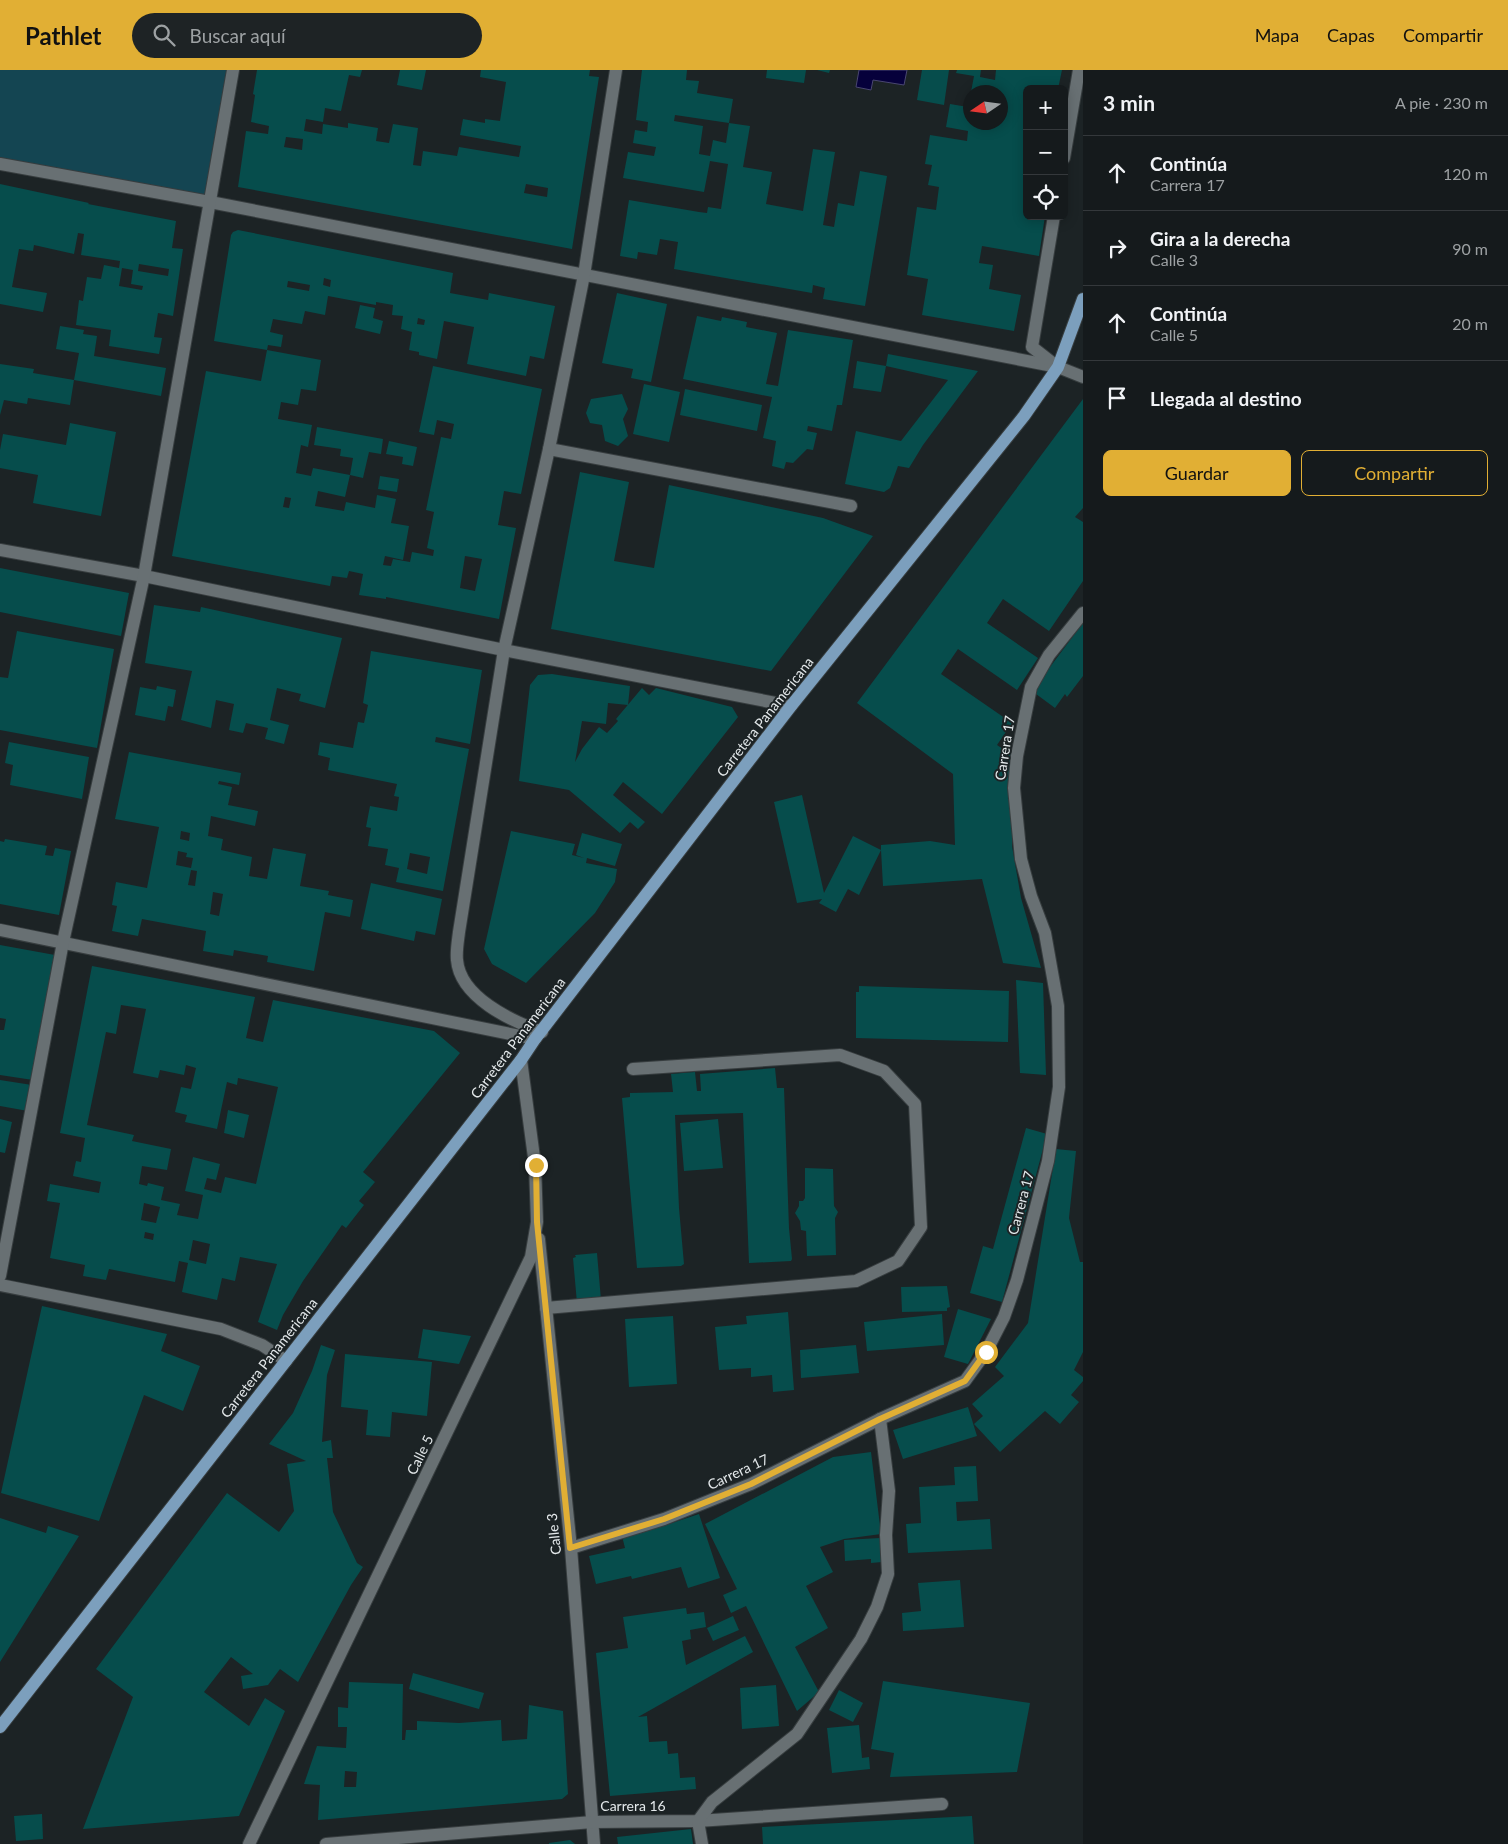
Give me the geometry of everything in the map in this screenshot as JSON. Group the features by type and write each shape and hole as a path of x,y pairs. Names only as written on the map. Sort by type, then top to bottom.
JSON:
{"main road":[{"name":"Carretera Panamericana","path":"0,1727 521,1060 538,1035 791,706 1024,416 1058,368 1083,299"}],"street":[{"path":"0,1276 63,942 144,576 233,70"},
{"path":"538,1035 479,998 464,981 457,960 459,932 504,650 584,274 616,70"},
{"path":"1068,135 1079,70"},
{"path":"0,164 210,202 584,274 1058,368 1083,377"},
{"path":"1053,220 1032,348 1058,368"},
{"path":"548,449 851,506"},
{"path":"0,550 144,576 504,650 791,706"},
{"name":"Carrera 17","path":"570,1548 664,1519 751,1484 880,1419 965,1381 981,1359 1004,1317 1017,1280 1039,1198 1053,1131 1059,1087 1058,1006 1045,932 1031,896 1021,859 1014,788 1017,756 1031,688 1050,654 1083,613"},
{"path":"0,930 538,1035"},
{"path":"546,1308 856,1281 898,1261 921,1227 915,1104 884,1071 840,1055 633,1069"},
{"name":"Calle 5","path":"249,1844 532,1257 537,1222 536,1165 521,1060"},
{"name":"Calle 3","path":"537,1222 570,1548 594,1844"},
{"path":"0,1285 221,1329 262,1345 286,1361"},
{"path":"702,1844 698,1821 712,1802 797,1734 861,1639 877,1608 888,1574 886,1535 888,1491 880,1419"},
{"name":"Carrera 16","path":"326,1844 592,1822 698,1821 942,1804"}],"shaded area":[{"path":"0,70 233,70 210,202 0,164"},
{"path":"859,70 907,70 904,85 873,80 871,90 856,87"}],"building":[{"path":"257,70 362,70 360,77 349,75 341,111 325,108 323,122 306,119 304,131 322,134 323,124 348,128 348,123 378,128 376,141 389,143 393,124 418,128 413,165 421,166 423,151 457,156 459,147 519,157 521,146 460,135 463,119 485,123 485,119 500,121 506,82 480,77 481,70 590,70 589,76 599,77 572,249 238,187 246,131 268,134 269,126 251,122 255,95 253,94","holes":["286,137 303,139 302,150 284,147","526,184 548,188 547,197 524,193"]},
{"path":"400,70 426,70 422,90 397,85"},
{"path":"642,70 687,70 686,80 699,81 697,93 733,99 729,123 750,126 743,167 772,172 766,204 803,211 813,149 835,152 823,225 834,227 838,203 854,206 860,171 887,176 865,306 823,299 825,288 813,285 812,293 674,269 678,242 660,239 657,255 638,252 637,259 620,256 629,200 707,213 708,207 721,209 728,164 710,161 704,192 623,178 628,152 654,156 656,147 633,143 635,130 647,132 648,122 636,120","holes":["675,115 729,123 726,143 713,140 710,156 699,154 703,126 674,121"]},
{"path":"767,70 806,70 804,83 766,78"},
{"path":"817,70 830,70 829,73"},
{"path":"922,70 949,70 944,105 917,100"},
{"path":"957,70 981,70 980,77 995,80 996,70 1062,70 1059,85 1023,85 1023,220 1044,220 1039,256 982,246 979,263 993,265 989,289 1021,295 1014,331 922,315 928,279 907,275 917,207 936,210 939,187 928,185 932,165 925,164 930,135 967,141 968,131 946,127 950,104 963,106 963,130 1008,130 1008,85 972,85 974,76 956,73"},
{"path":"0,184 176,221 172,248 183,249 173,316 158,313 154,337 162,338 159,354 109,346 111,330 76,325 79,300 83,301 87,277 101,279 104,265 119,268 120,261 81,255 84,234 78,233 74,254 34,245 33,251 19,249 12,287 47,293 43,312 0,304","holes":["139,264 169,269 168,276 138,271","122,268 133,270 131,284 143,286 142,290 119,286"]},
{"path":"238,230 453,273 450,293 488,300 489,293 555,306 544,359 530,356 526,376 467,364 474,327 444,321 437,359 419,355 419,352 409,350 412,332 401,329 403,316 392,315 393,305 376,302 376,305 328,296 325,315 305,311 302,324 273,319 270,332 283,335 281,347 268,345 267,350 214,341 233,232","holes":["324,278 331,280 330,287 323,285","288,281 310,285 309,291 287,287","418,318 425,320 424,325 417,324"]},
{"path":"617,293 667,304 651,382 631,378 633,369 602,363"},
{"path":"360,305 375,308 373,318 383,321 380,334 355,328"},
{"path":"697,316 721,321 722,317 747,322 746,327 777,333 766,384 778,386 788,330 853,340 842,405 837,405 832,431 808,426 807,431 817,433 813,450 807,449 793,463 786,462 784,469 772,466 776,441 763,438 772,397 683,379"},
{"path":"60,326 84,330 83,334 97,336 94,356 166,368 161,396 74,380 79,353 56,349"},
{"path":"267,350 321,360 316,391 301,389 298,405 281,402 278,419 312,425 308,447 301,445 296,473 311,476 313,468 350,475 345,497 318,491 315,506 344,511 346,502 375,508 377,495 396,499 391,523 409,526 403,560 385,556 383,565 391,566 393,559 410,562 412,552 433,556 434,550 427,548 434,512 426,510 441,437 451,439 454,424 437,420 434,435 419,432 433,366 542,389 521,494 504,491 498,525 516,528 499,619 386,597 386,599 359,595 363,574 349,571 347,578 332,576 330,586 172,556 206,371 261,381","holes":["285,497 291,498 289,508 283,507","465,556 482,559 475,591 460,588"]},
{"path":"888,354 978,371 923,445 909,468 898,466 890,488 884,492 845,484 856,431 901,441 948,380 886,366"},
{"path":"857,361 886,366 881,392 853,388"},
{"path":"0,364 34,369 33,373 74,380 70,405 28,398 27,404 4,400 0,415"},
{"path":"644,384 680,392 669,442 633,434"},
{"path":"685,389 762,405 757,431 680,415"},
{"path":"622,394 628,409 623,419 628,436 618,446 605,441 602,425 590,423 586,413 591,399"},
{"path":"1083,399 1083,508 1075,517 1083,522 1083,581 1049,631 1003,599 987,623 1038,658 1017,690 958,649 941,674 1012,723 997,745 1012,755 1012,846 1021,898 1041,968 1003,963 982,879 883,886 881,845 930,841 955,845 953,774 857,703"},
{"path":"70,423 116,432 101,516 33,503 38,475 0,468 0,450 3,434 66,445"},
{"path":"317,427 383,439 381,454 369,452 363,478 350,475 353,458 340,456 341,449 314,445"},
{"path":"389,441 417,447 413,466 402,464 403,457 386,454"},
{"path":"580,472 629,482 614,561 654,568 669,485 823,518 873,536 771,671 551,629"},
{"path":"380,476 399,479 397,492 378,489"},
{"path":"0,568 129,593 121,636 0,612"},
{"path":"154,605 200,612 201,607 342,638 325,708 299,701 301,694 277,688 270,720 289,725 284,744 265,739 268,728 246,723 243,733 229,730 234,704 216,700 211,728 181,720 192,671 145,663"},
{"path":"1083,623 1083,676 1067,697 1065,694 1055,708 1032,691"},
{"path":"17,631 114,649 97,748 0,730 0,677 8,678"},
{"path":"371,651 482,670 470,744 436,737 435,742 469,749 443,891 396,882 399,868 385,865 388,849 368,846 371,828 366,827 370,806 397,811 399,797 394,796 397,784 328,770 330,758 318,755 320,742 353,748 358,722 364,723 368,705 363,703","holes":["410,853 430,857 427,874 407,869"]},
{"path":"552,674 630,686 628,705 642,688 649,695 656,688 732,707 738,717 662,814 623,782 613,795 645,822 638,829 630,822 620,833 569,790 519,781 530,685 538,675","holes":["608,703 628,705 616,719 618,721 607,733 599,727 582,749 575,762 582,721 606,724"]},
{"path":"157,686 176,690 173,707 168,706 165,721 135,715 140,687 156,690"},
{"path":"9,742 89,757 82,799 10,785 13,765 5,763"},
{"path":"129,752 241,773 239,785 219,781 218,784 232,787 228,805 258,811 255,826 211,816 208,836 223,839 221,850 252,857 249,876 267,879 273,848 306,854 300,886 329,891 328,895 353,900 350,917 325,912 314,971 267,962 268,956 234,950 233,956 203,951 206,931 142,919 138,936 112,931 117,906 112,905 116,882 147,888 159,827 115,819","holes":["181,831 190,833 189,841 180,839","178,851 187,853 186,857 193,858 191,868 176,865","191,870 197,871 195,886 188,885","213,892 223,894 219,916 210,914"]},
{"path":"802,795 824,893 853,836 881,850 859,895 848,889 836,912 819,903 822,899 797,903 774,802"},
{"path":"511,831 575,844 572,855 584,858 576,855 582,833 622,844 615,866 587,858 586,863 617,869 615,882 595,913 526,983 492,964 484,949"},
{"path":"5,839 47,846 45,855 53,856 55,848 71,851 59,915 0,904 0,841 4,842"},
{"path":"371,883 442,899 435,935 416,931 414,941 361,929"},
{"path":"0,945 55,955 33,1080 0,1075 0,1030 4,1030 6,1019 0,1018"},
{"path":"92,966 255,997 246,1038 263,1042 273,1000 434,1031 460,1053 363,1172 375,1182 359,1201 364,1205 346,1228 342,1225 303,1281 283,1315 277,1330 258,1322 277,1264 240,1257 235,1281 222,1278 217,1300 182,1292 188,1263 179,1261 175,1282 109,1269 106,1280 83,1276 85,1265 50,1258 60,1203 47,1201 50,1184 99,1193 101,1182 73,1176 76,1161 81,1162 85,1138 60,1133","holes":["121,1005 146,1009 133,1073 158,1078 160,1070 184,1075 186,1065 196,1068 191,1089 181,1087 175,1112 187,1115 185,1122 217,1129 227,1082 237,1085 238,1078 278,1087 256,1184 225,1177 221,1193 204,1189 207,1178 216,1180 220,1164 193,1157 185,1191 203,1195 198,1219 177,1215 180,1204 161,1200 164,1187 148,1183 147,1186 139,1184 142,1166 167,1170 171,1149 132,1141 134,1135 87,1125 106,1032 116,1034","144,1203 160,1207 156,1223 141,1220","145,1232 154,1234 153,1240 144,1238","193,1240 210,1244 206,1264 189,1260"]},
{"path":"1016,980 1043,983 1046,1075 1020,1073"},
{"path":"859,986 1009,991 1008,1042 856,1038 856,992 859,992"},
{"path":"775,1068 777,1088 784,1088 791,1261 749,1263 743,1113 675,1115 679,1208 684,1264 681,1266 637,1268 622,1098 630,1097 630,1093 673,1092 671,1074 695,1072 697,1091 701,1091 700,1074"},
{"path":"0,1080 32,1085 28,1111 0,1106"},
{"path":"228,1110 249,1115 244,1138 224,1133"},
{"path":"0,1119 12,1122 5,1153 0,1152"},
{"path":"718,1119 723,1168 684,1171 680,1123"},
{"path":"1026,1128 1047,1134 1002,1302 970,1293 983,1246 993,1249"},
{"path":"1056,1149 1076,1151 1069,1218 1080,1262 1083,1262 1083,1352 1074,1370 1083,1377 1083,1381 1071,1395 1079,1402 1060,1424 1045,1411 1000,1452 974,1424 983,1416 972,1404 1004,1376 995,1367 1028,1323"},
{"path":"805,1168 833,1169 834,1206 838,1212 835,1218 836,1255 807,1256 806,1231 801,1230 800,1221 795,1213 799,1206 799,1201 803,1201 805,1198"},
{"path":"597,1253 601,1300 577,1303 573,1258 576,1257 575,1255"},
{"path":"947,1286 950,1307 947,1308 947,1311 902,1312 901,1287"},
{"path":"42,1306 167,1334 161,1351 200,1366 183,1411 144,1395 99,1521 1,1493"},
{"path":"958,1309 991,1319 968,1364 944,1357"},
{"path":"788,1312 794,1390 773,1392 772,1375 751,1377 751,1368 719,1370 715,1327 747,1324 746,1316"},
{"path":"942,1314 944,1345 867,1351 864,1322"},
{"path":"673,1316 677,1384 629,1387 625,1319"},
{"path":"423,1329 471,1336 459,1364 418,1358"},
{"path":"321,1345 335,1350 327,1375 322,1442 331,1440 333,1458 327,1458 333,1512 357,1563 363,1567 351,1585 298,1682 280,1669 268,1685 243,1689 241,1676 253,1674 231,1657 204,1692 249,1726 265,1698 285,1711 239,1816 83,1829 133,1697 96,1669 227,1493 279,1532 294,1511 287,1464 306,1461 269,1444 293,1413 312,1371"},
{"path":"856,1345 859,1373 801,1378 800,1350"},
{"path":"345,1354 432,1362 427,1416 392,1412 390,1437 366,1435 368,1410 341,1407"},
{"path":"968,1407 977,1436 903,1459 893,1430"},
{"path":"871,1452 881,1534 844,1539 820,1547 833,1572 806,1586 828,1628 795,1647 819,1692 797,1711 746,1606 731,1613 723,1595 737,1589 705,1524 833,1457"},
{"path":"976,1466 978,1501 956,1502 957,1521 990,1519 992,1549 908,1553 906,1524 921,1523 919,1487 955,1485 954,1467"},
{"path":"699,1514 720,1578 688,1588 681,1567 632,1579 631,1576 596,1584 589,1556 625,1548 622,1536 666,1525"},
{"path":"0,1518 46,1533 48,1526 79,1536 0,1662"},
{"path":"880,1538 882,1562 871,1563 871,1559 845,1561 844,1540"},
{"path":"960,1580 964,1627 903,1631 902,1613 921,1611 918,1583"},
{"path":"686,1608 687,1614 704,1612 706,1627 690,1630 691,1639 682,1641 686,1665 745,1636 753,1652 638,1717 647,1716 649,1742 667,1741 668,1754 678,1753 680,1778 695,1777 696,1789 610,1796 596,1653 628,1648 623,1617"},
{"path":"733,1616 739,1630 713,1641 707,1628"},
{"path":"413,1673 484,1693 479,1709 409,1689"},
{"path":"883,1681 1030,1703 1017,1772 890,1777 894,1753 871,1749"},
{"path":"349,1682 403,1684 402,1740 405,1740 406,1730 417,1730 417,1721 459,1723 501,1720 502,1741 527,1739 529,1705 563,1711 568,1794 562,1799 318,1820 320,1785 304,1784 317,1746 346,1748 347,1727 338,1727 338,1707 348,1708","holes":["345,1771 357,1772 356,1787 344,1787"]},
{"path":"776,1685 779,1726 742,1729 740,1688"},
{"path":"839,1690 863,1703 853,1722 829,1710"},
{"path":"859,1725 862,1758 869,1757 870,1769 832,1773 827,1728"},
{"path":"42,1814 43,1839 16,1841 14,1816"},
{"path":"972,1816 974,1844 763,1844 762,1827"},
{"path":"691,1829 693,1844 618,1844 617,1837"},
{"path":"570,1840 575,1844 549,1844 549,1843"}],"route":[{"path":"536,1165 537,1222 570,1548 664,1519 751,1484 880,1419 965,1381 986,1352"}]}
